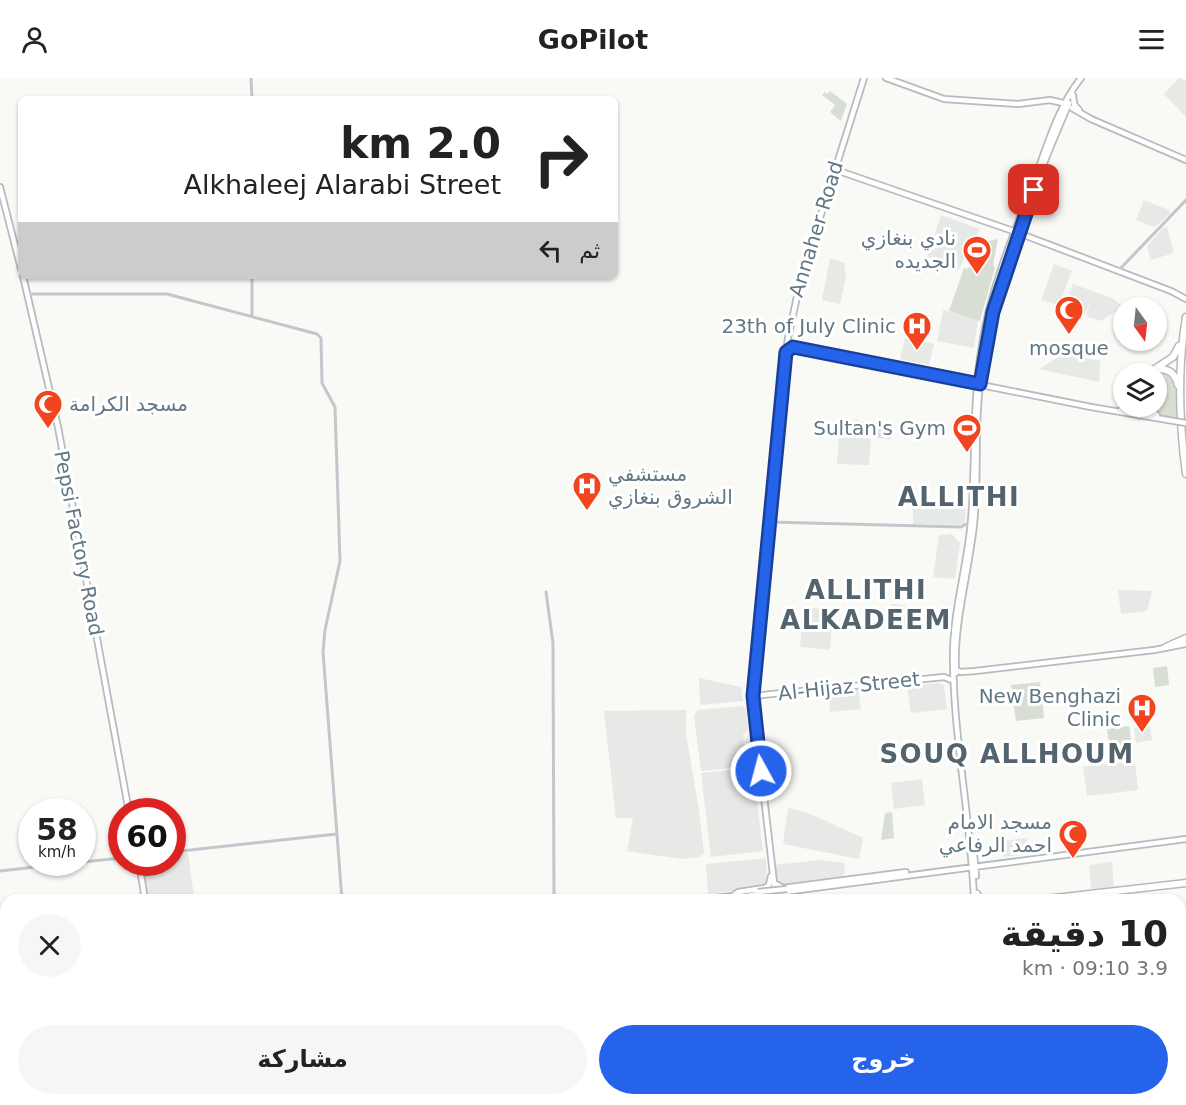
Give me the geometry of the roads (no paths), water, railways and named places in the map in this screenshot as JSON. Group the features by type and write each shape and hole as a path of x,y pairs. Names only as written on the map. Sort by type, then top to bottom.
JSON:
{"highway":[{"path":"1186,317 1180,392 1186,474"},
{"path":"1164,363 1173,357 1184,335"},
{"path":"1184,335 1182,374 1186,448"},
{"path":"1167,371 1174,375 1180,392"},
{"path":"1166,647 1186,641"},
{"path":"1090,894 1186,884"},
{"path":"1110,894 1186,884"}],"main road":[{"name":"Annaher Road","path":"774,894 751,702 782,367 792,304 802,265 863,78"},
{"name":"Annaher Road","path":"775,894 753,696 772,488 789,345 801,278 837,170 863,78"},
{"path":"886,78 944,99 1018,104 1047,100 1067,104"},
{"path":"955,668 974,522 978,383 990,311 1015,232 1020,226 1037,176 1067,104 1083,78"},
{"path":"1058,101 1071,96"},
{"path":"1071,96 1078,111"},
{"path":"1058,101 1063,113"},
{"path":"1063,113 1078,111 1186,159"},
{"path":"837,170 1026,236 1171,291 1186,299"},
{"path":"0,187 18,257"},
{"path":"1020,226 1026,236"},
{"path":"1014,241 1026,236"},
{"name":"Pepsi Factory Road","path":"24,279 58,427 126,798"},
{"path":"789,345 987,385 1113,407"},
{"path":"970,381 979,375"},
{"path":"979,375 987,385 1113,406"},
{"path":"970,381 978,391 971,520 955,628 955,679 957,728 976,864 976,894"},
{"path":"978,391 987,385"},
{"path":"1160,417 1186,422"},
{"path":"1164,417 1174,420"},
{"path":"1150,650 1186,641"},
{"path":"955,668 964,672 1166,647"},
{"name":"Al-Hijaz Street","path":"944,677 955,668"},
{"path":"955,679 964,672"},
{"name":"Al-Hijaz Street","path":"753,696 944,677 955,679"},
{"path":"752,894 1186,838"},
{"path":"141,876 144,894"},
{"path":"745,894 767,888 771,876"},
{"path":"774,883 781,888 822,885"},
{"path":"781,894 822,885"}],"street":[{"path":"251,78 252,96"},
{"path":"1118,271 1186,200"},
{"path":"252,279 252,316"},
{"path":"27,294 167,294 319,335 323,342 322,382 334,405 340,567 323,652 342,894"},
{"path":"770,522 961,527 967,525 971,520"},
{"path":"961,527 969,536"},
{"path":"546,592 553,643 554,894"},
{"path":"186,850 337,834"},
{"path":"0,871 18,869"}],"place":[{"name":"نادي بنغازي الجديده","path":"977,276"},
{"name":"mosque","path":"1069,336"},
{"name":"23th of July Clinic","path":"917,352"},
{"name":"مسجد الكرامة","path":"48,430"},
{"name":"Sultan's Gym","path":"967,454"},
{"name":"مستشفي الشروق بنغازي","path":"587,512"},
{"name":"New Benghazi Clinic","path":"1142,734"},
{"name":"مسجد الامام احمد الرفاعي","path":"1073,860"}],"district":[{"name":"ALLITHI","path":"959,497"},
{"name":"ALLITHI ALKADEEM","path":"866,605"},
{"name":"SOUQ ALLHOUM","path":"1007,754"}]}
